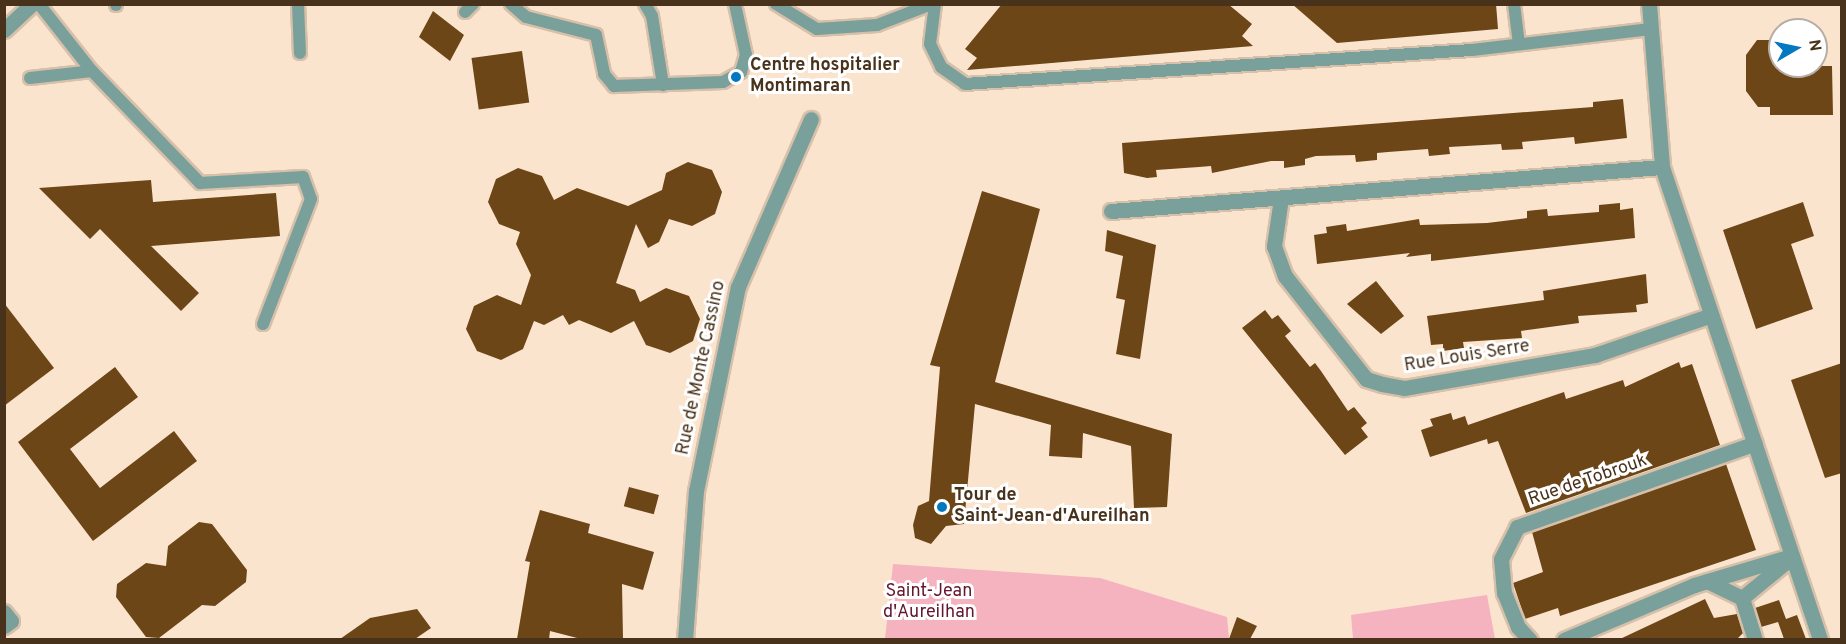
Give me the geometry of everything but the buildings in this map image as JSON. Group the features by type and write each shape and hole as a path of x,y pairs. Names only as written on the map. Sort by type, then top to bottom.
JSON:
{"street":[{"path":"4,30 32,4"},
{"path":"1649,4 1662,167 1709,316 1755,443 1820,639"},
{"name":"Rue de Monte Cassino","path":"685,639 696,491 738,287 811,119"},
{"path":"1111,211 1662,167"},
{"name":"Rue Louis Serre","path":"1281,198 1274,246 1285,276 1366,379 1382,384 1404,388 1595,355 1709,316"},
{"name":"Rue de Tobrouk","path":"1530,639 1518,627 1504,593 1501,559 1517,527 1755,443"},
{"path":"1564,639 1707,581 1791,556"},
{"path":"1742,598 1791,556"},
{"path":"1707,581 1742,598 1755,639"},
{"path":"4,612 11,621 4,626"}],"lane":[{"path":"39,4 92,71 200,183 303,177 311,199 263,324"},
{"path":"298,4 300,53"},
{"path":"511,4 526,17 596,35 604,74 614,86 723,82 741,72 746,55 735,4"},
{"path":"645,4 652,16 663,85"},
{"path":"776,4 817,29 877,25 933,4 930,44 941,67 966,84 1519,45 1651,29"},
{"path":"1514,4 1519,45"},
{"path":"30,78 92,71"}],"green space":[{"name":"Saint-Jean d'Aureilhan","path":"893,564 1100,578 1227,617 1229,639 885,639"},
{"path":"1487,595 1495,639 1353,639 1351,615"}],"place":[{"name":"Centre hospitalier Montimaran","path":"736,77"},
{"name":"Tour de Saint-Jean-d'Aureilhan","path":"942,507"}]}
